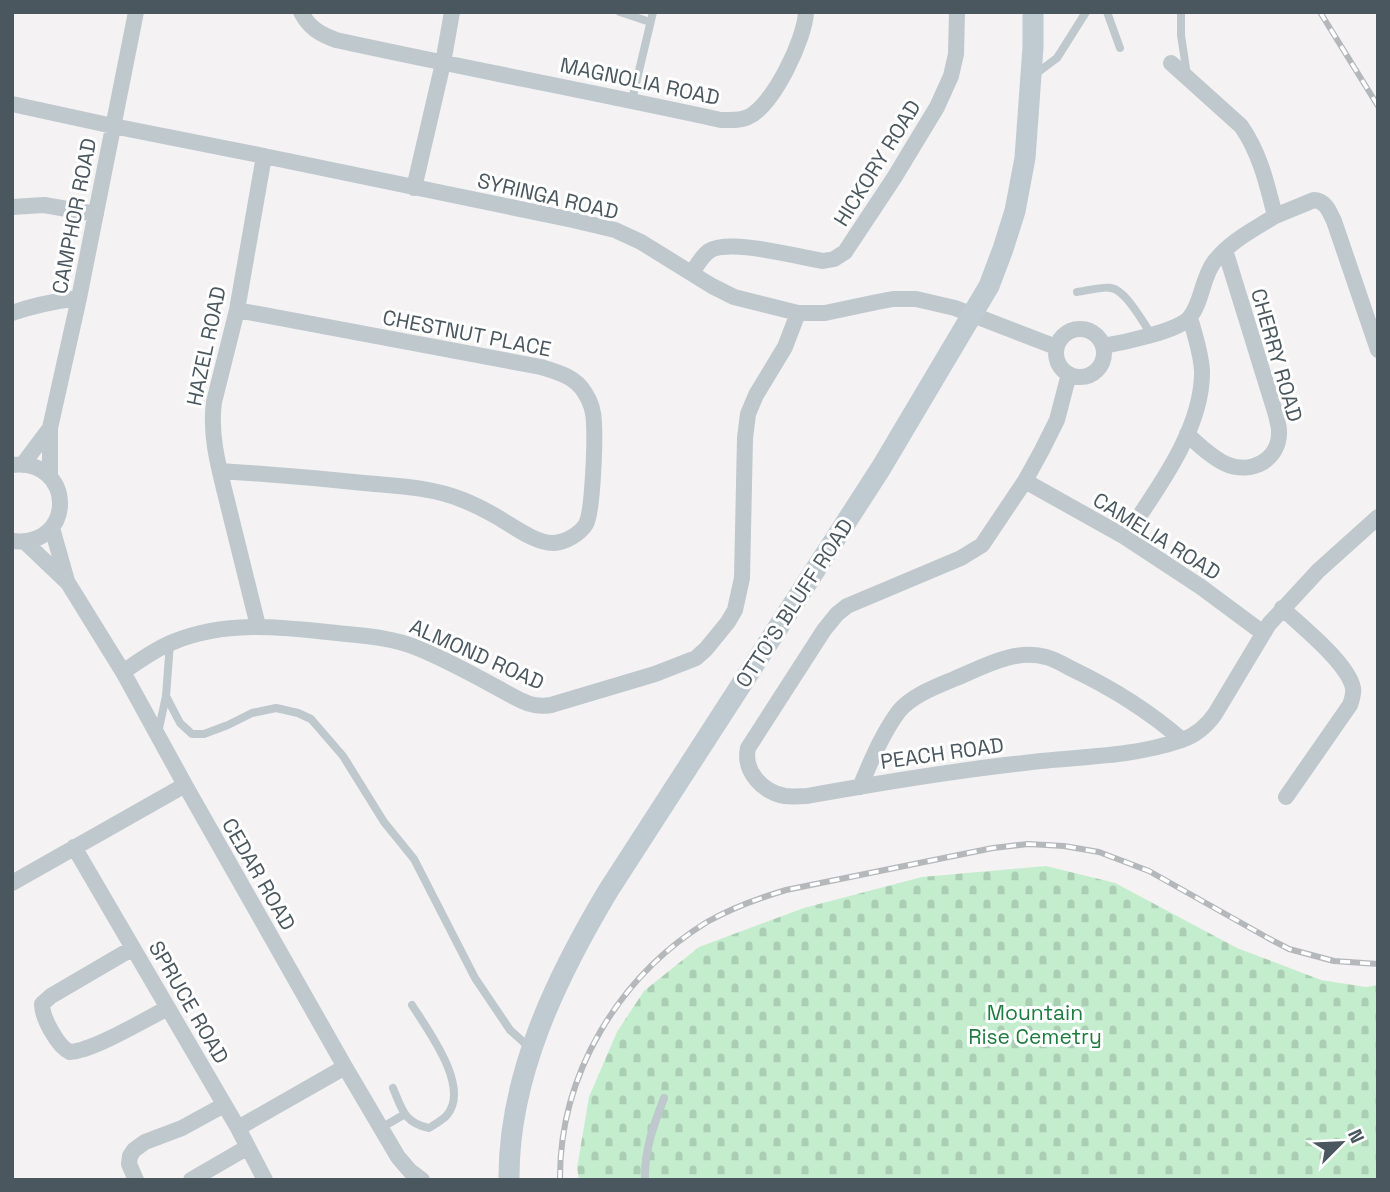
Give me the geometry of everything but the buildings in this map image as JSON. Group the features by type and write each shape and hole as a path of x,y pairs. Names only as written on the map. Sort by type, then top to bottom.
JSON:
{"main road":[{"name":"OTTO'S BLUFF ROAD","path":"509,1180 513,1121 524,1075 537,1034 580,939 881,468 989,286 1015,211 1025,158 1033,12"}],"street":[{"name":"CAMPHOR ROAD","path":"52,528 59,516 61,502 58,488 50,476 50,428 136,12"},
{"name":"MAGNOLIA ROAD","path":"301,12 310,26 328,37 721,120 752,116 760,109 791,60 801,37 806,12"},
{"path":"414,188 452,12"},
{"name":"HICKORY ROAD","path":"692,273 701,258 718,247 745,247 822,261 845,253 937,107 951,76 956,54 957,12"},
{"path":"1171,63 1241,126 1249,137 1266,178 1275,216"},
{"name":"SYRINGA ROAD","path":"12,104 615,230 641,242 734,297 798,313 825,313 893,299 916,299 947,305 1056,347"},
{"name":"HAZEL ROAD","path":"258,626 220,471 212,417 237,310 264,156"},
{"path":"1125,537 1152,497 1195,415 1202,372 1190,318 1209,269 1241,236 1275,216 1314,200 1323,202 1334,221 1378,350"},
{"path":"12,207 44,205 96,214"},
{"name":"CHERRY ROAD","path":"1187,434 1223,463 1242,468 1263,463 1275,449 1278,440 1276,415 1225,250"},
{"path":"12,313 31,306 79,298"},
{"name":"CHESTNUT PLACE","path":"220,471 286,475 435,491 482,509 545,542 555,543 576,535 586,524 591,498 594,422 590,402 584,391 570,378 541,367 237,310"},
{"name":"ALMOND ROAD","path":"123,672 170,643 191,635 214,629 258,626 396,640 416,647 532,706 540,707 655,674 696,658 715,639 735,610 742,578 745,438 748,414 756,395 785,347 798,313"},
{"path":"1103,346 1152,335 1190,318"},
{"path":"1071,330 1087,330 1094,333 1103,346 1103,357 1098,369 1077,377 1059,365 1056,347 1059,340 1071,330"},
{"path":"860,787 807,796 785,796 772,792 763,787 751,771 748,765 748,748 837,614 864,598 961,558 982,545 1024,481 1057,420 1069,374"},
{"name":"CAMPHOR ROAD","path":"18,465 50,428"},
{"path":"18,465 37,467 50,476"},
{"name":"CAMELIA ROAD","path":"1024,481 1125,537 1201,587 1263,633"},
{"name":"PEACH ROAD","path":"860,787 1026,762 1123,755 1142,752 1192,736 1206,726 1263,633 1282,608 1378,517"},
{"path":"19,542 40,538 52,528"},
{"name":"CEDAR ROAD","path":"52,528 68,583 123,672 398,1157 420,1179"},
{"name":"CEDAR ROAD","path":"19,542 68,583"},
{"path":"1282,608 1339,663 1352,684 1354,693 1350,705 1286,797"},
{"name":"PEACH ROAD","path":"860,787 881,740 901,710 912,700 926,691 982,667 1015,657 1046,657 1091,677 1146,712 1182,740"},
{"path":"12,883 185,785"},
{"name":"SPRUCE ROAD","path":"74,847 238,1128 265,1180"},
{"path":"133,948 42,1004 41,1009 61,1046 70,1052 83,1050 168,1008"},
{"path":"238,1128 345,1067"},
{"path":"136,1180 129,1164 134,1150 145,1142 182,1128 224,1105"},
{"path":"191,1180 248,1147"}],"lane":[{"path":"620,12 650,22"},
{"path":"632,100 653,12"},
{"path":"1031,76 1057,58 1086,12"},
{"path":"1107,12 1121,48"},
{"path":"1181,12 1181,35 1188,78"},
{"path":"1077,292 1111,288 1118,291 1152,335"},
{"path":"158,736 166,696 170,643"},
{"path":"166,696 180,723 192,734 204,734 252,713 276,708 311,719 342,756 384,822 414,859 475,978 510,1030 532,1050"},
{"path":"393,1088 405,1114 415,1125 429,1128 448,1114 454,1100 449,1069 412,1005"},
{"path":"645,1180 649,1145 664,1098"},
{"path":"381,1128 405,1114"}],"green space":[{"name":"Mountain Rise Cemetry","path":"1046,866 1115,883 1237,948 1321,980 1366,987 1378,985 1378,1180 579,1180 577,1168 589,1097 617,1032 644,991 699,947 804,908 922,877"}],"railway":[{"path":"1320,12 1378,106"},
{"path":"560,1180 562,1141 570,1103 583,1066 600,1032 622,1000 647,970 675,944 707,922 726,912 786,890 993,848 1028,844 1064,846 1099,852 1149,871 1289,949 1334,961 1378,964"}]}
